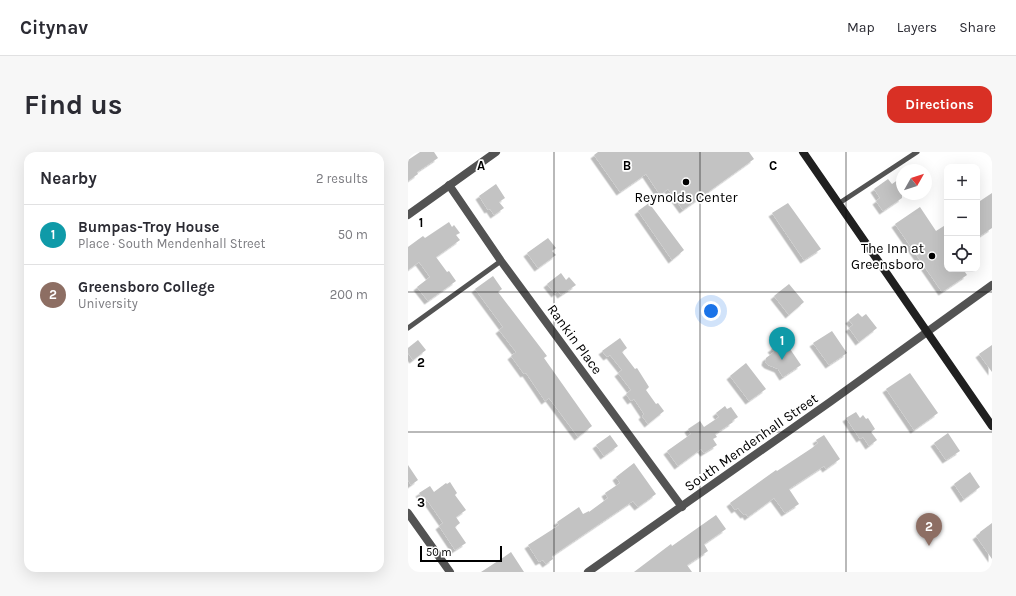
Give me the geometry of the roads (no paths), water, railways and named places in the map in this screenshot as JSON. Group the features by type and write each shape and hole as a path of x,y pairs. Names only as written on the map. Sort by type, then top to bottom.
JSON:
{"main road":[{"path":"803,152 992,426"}],"street":[{"path":"408,215 496,152"},
{"name":"Rankin Place","path":"449,185 502,261 682,507"},
{"name":"South Mendenhall Street","path":"588,572 682,507 992,285"},
{"path":"408,513 450,572"}],"lane":[{"path":"838,204 917,152"},
{"path":"408,328 502,261"}],"place":[{"name":"Reynolds Center","path":"686,182"},
{"name":"The Inn at Greensboro","path":"932,256"},
{"name":"Bumpas-Troy House","path":"782,360"},
{"name":"Greensboro College","path":"929,546"}]}
